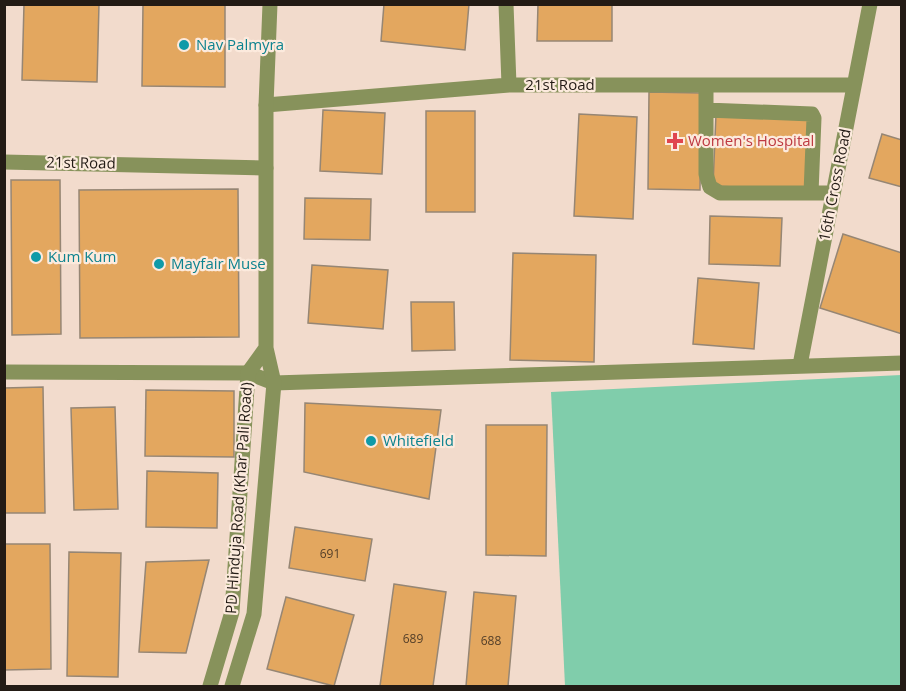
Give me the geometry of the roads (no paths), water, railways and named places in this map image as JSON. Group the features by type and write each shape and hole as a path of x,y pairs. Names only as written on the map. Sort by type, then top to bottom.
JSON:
{"street":[{"name":"PD Hinduja Road (Khar Pali Road)","path":"232,687 254,614 274,383 266,348 266,105 270,4"},
{"path":"506,4 509,85"},
{"name":"16th Cross Road","path":"800,365 870,4"},
{"name":"21st Road","path":"266,105 509,85 854,85"},
{"path":"706,85 706,174 710,187 720,193 833,193"},
{"path":"706,110 812,114 814,118 811,193"},
{"name":"21st Road","path":"4,162 266,168"},
{"name":"PD Hinduja Road (Khar Pali Road)","path":"210,687 232,612 248,373 266,348"},
{"path":"4,372 248,373 274,383 902,363"}],"place":[{"name":"Nav Palmyra","path":"184,45"},
{"name":"Women's Hospital","path":"675,141"},
{"name":"Kum Kum","path":"36,257"},
{"name":"Mayfair Muse","path":"159,264"},
{"name":"Whitefield","path":"371,441"}]}
